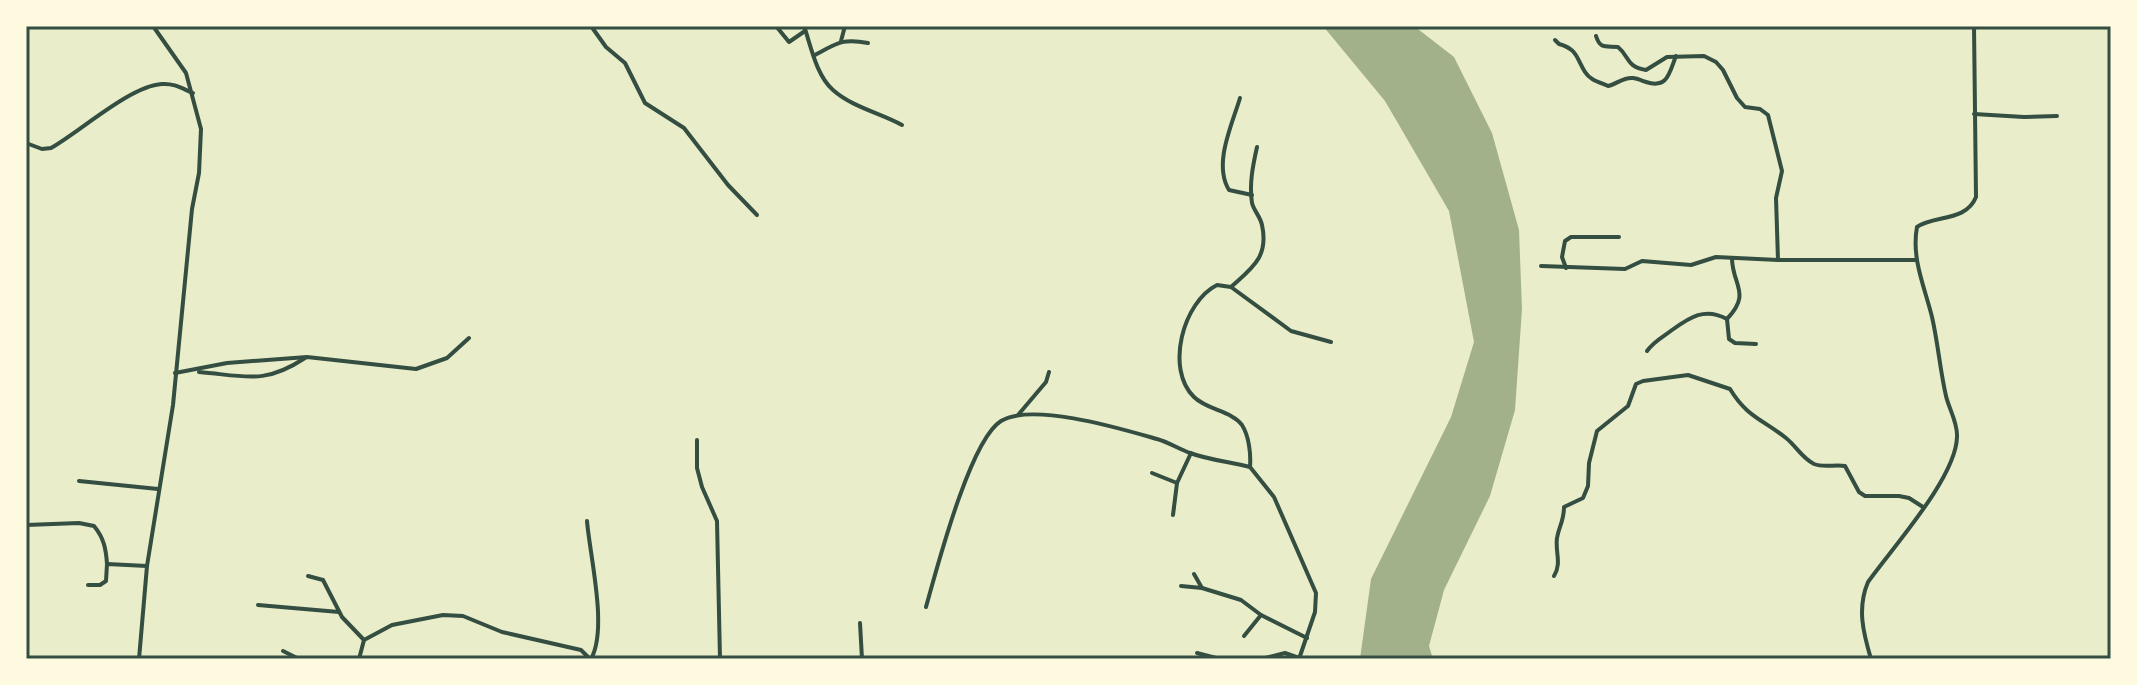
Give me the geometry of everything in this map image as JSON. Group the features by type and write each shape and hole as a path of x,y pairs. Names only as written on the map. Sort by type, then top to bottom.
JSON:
{"street":[{"path":"139,659 147,566 171,418 192,209 199,173 201,129 186,73 153,26"},
{"path":"591,26 606,47 625,63 645,103 684,128 728,185 757,215"},
{"path":"776,26 789,42 804,28 826,82 834,91 902,125"},
{"path":"841,41 845,26"},
{"path":"1871,659 1861,617 1863,592 1879,565 1936,488 1957,440 1917,260 1917,227 1950,218 1973,205 1976,197 1974,26"},
{"path":"1596,36 1598,44 1618,47 1628,62 1640,69 1646,70 1667,57 1704,56 1716,62 1745,107 1760,109 1768,115 1782,171 1776,198 1778,260"},
{"path":"1555,40 1576,53 1585,72 1593,80 1608,86 1631,78 1663,84 1676,56"},
{"path":"814,56 841,41 868,43"},
{"path":"26,143 42,149 51,148 137,92 153,86 177,86 193,93"},
{"path":"1240,98 1223,159 1223,181 1229,190 1252,195"},
{"path":"1974,114 2057,116"},
{"path":"1231,287 1259,261 1263,246 1263,226 1252,206 1252,172 1257,147"},
{"path":"1566,268 1562,257 1565,241 1571,237 1619,237"},
{"path":"1541,266 1625,269 1647,260 1691,265 1716,257 1917,260"},
{"path":"1732,258 1740,295 1739,304 1727,319 1729,339 1735,343 1756,344"},
{"path":"1250,467 1251,455 1243,428 1234,418 1203,405 1186,388 1180,360 1186,320 1193,306 1211,287 1231,287 1291,331 1331,342"},
{"path":"1647,351 1661,337 1696,315 1714,313 1727,319"},
{"path":"175,373 227,363 307,357 416,369 447,358 469,338"},
{"path":"191,371 262,378 279,374 307,357"},
{"path":"1017,415 1046,382 1049,372"},
{"path":"1554,576 1559,566 1557,535 1564,523 1564,507 1583,498 1588,486 1589,463 1597,431 1628,406 1636,384 1643,381 1688,375 1730,389 1737,403 1756,420 1786,438 1806,459 1816,465 1845,466 1859,492 1865,496 1899,496 1923,507"},
{"path":"926,607 950,522 980,445 1000,422 1017,415 1073,416 1159,439 1191,453 1250,467 1274,497 1317,599 1299,658 1285,653 1261,659"},
{"path":"697,440 697,468 717,521 720,659"},
{"path":"1173,515 1177,483 1191,453"},
{"path":"1152,473 1177,483"},
{"path":"79,481 158,489"},
{"path":"359,659 364,640 392,625 443,615 463,616 502,632 581,650 590,659 599,642 587,521"},
{"path":"26,525 79,523 94,526 106,548 106,581 100,585 88,585"},
{"path":"107,564 147,566"},
{"path":"1194,574 1202,588"},
{"path":"308,576 323,580 339,612 364,640"},
{"path":"1181,586 1202,588 1241,600 1261,615 1307,638"},
{"path":"258,605 339,612"},
{"path":"1244,636 1261,615"},
{"path":"860,623 862,659"},
{"path":"283,651 299,659"},
{"path":"1197,653 1220,659"}],"shaded area":[{"path":"1323,26 1414,26 1454,57 1492,133 1519,230 1522,309 1515,410 1490,496 1444,590 1429,646 1433,659 1360,659 1371,579 1451,417 1474,342 1449,211 1385,101"}]}
